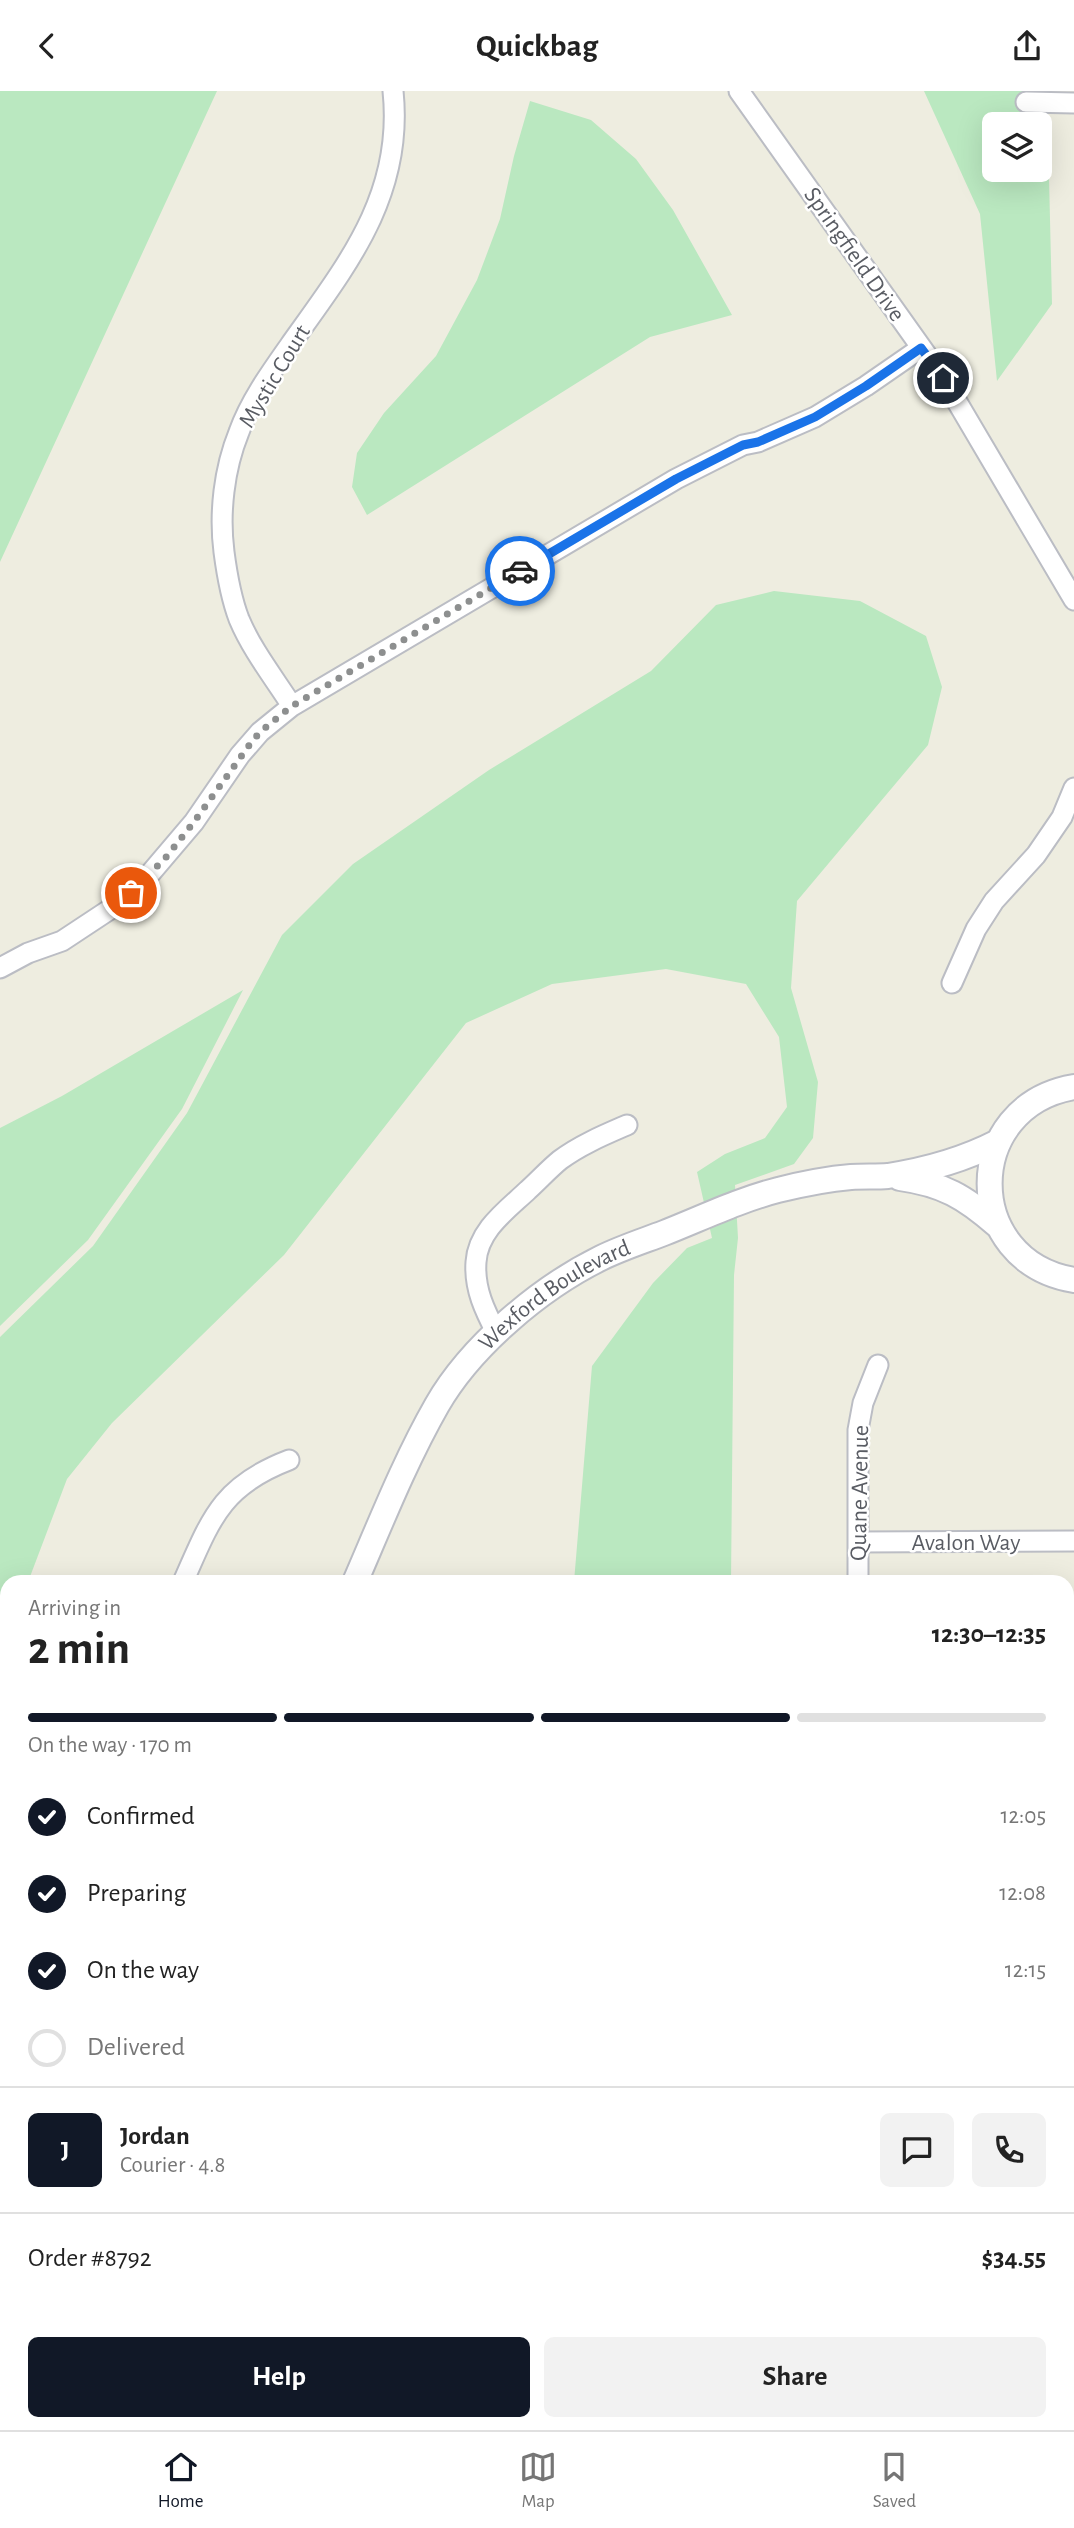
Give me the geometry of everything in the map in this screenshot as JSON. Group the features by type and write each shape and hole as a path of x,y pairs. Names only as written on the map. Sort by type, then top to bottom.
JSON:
{"street":[{"name":"Mystic Court","path":"292,706 253,647 239,619 229,586 221,523 230,462 239,432 257,394 351,259 369,226 380,200 395,140 393,91"},
{"name":"Springfield Drive","path":"739,91 943,378 1074,600"},
{"path":"1026,102 1074,103"},
{"path":"0,968 28,953 62,941 118,904 143,882 194,822 247,747 260,732 292,706 676,479 743,445 758,442 815,417 921,348"},
{"path":"952,983 976,929 994,901 1037,855 1062,817 1074,788"},
{"path":"1074,1087 1045,1095 1026,1107 1010,1123 998,1142 988,1181 990,1204 997,1226 1009,1244 1024,1260 1058,1277 1074,1280"},
{"path":"497,1334 482,1305 476,1282 476,1259 484,1235 494,1221 561,1160 599,1137 627,1125"},
{"name":"Wexford Boulevard","path":"358,1575 402,1472 438,1403 460,1371 524,1307 558,1283 601,1258 776,1191 852,1177 886,1176 954,1162 998,1142"},
{"name":"Wexford Boulevard","path":"886,1176 924,1182 954,1193 972,1203 997,1226"},
{"name":"Quane Avenue","path":"858,1575 858,1430 863,1403 878,1365"},
{"path":"186,1575 212,1518 226,1498 247,1480 289,1459"},
{"name":"Avalon Way","path":"858,1542 1074,1541"}],"green space":[{"path":"0,91 217,91 0,562"},
{"path":"924,91 1047,91 1047,112 982,112 982,182 1049,182 1052,304 997,381 980,214"},
{"path":"530,101 591,120 636,159 673,210 732,315 650,337 367,515 352,487 357,453 384,413 436,356 477,280 500,219"},
{"path":"774,591 860,601 926,636 942,687 928,745 797,901 791,988 818,1082 813,1138 794,1164 735,1185 738,1238 734,1275 731,1575 575,1575 592,1366 653,1283 687,1248 712,1238 697,1172 725,1154 765,1138 787,1107 779,1037 746,984 666,969 552,984 466,1023 284,1255 112,1423 67,1479 31,1575 0,1575 0,1337 93,1246 187,1113 282,935 353,864 489,770 651,671 716,605"},
{"path":"243,990 182,1109 88,1240 0,1326 0,1128 62,1096"}],"way so far":[{"path":"131,893 167,856 240,755 260,732 292,706 520,571"}],"route":[{"path":"520,571 676,479 743,445 758,442 815,417 921,348 943,378"}]}
